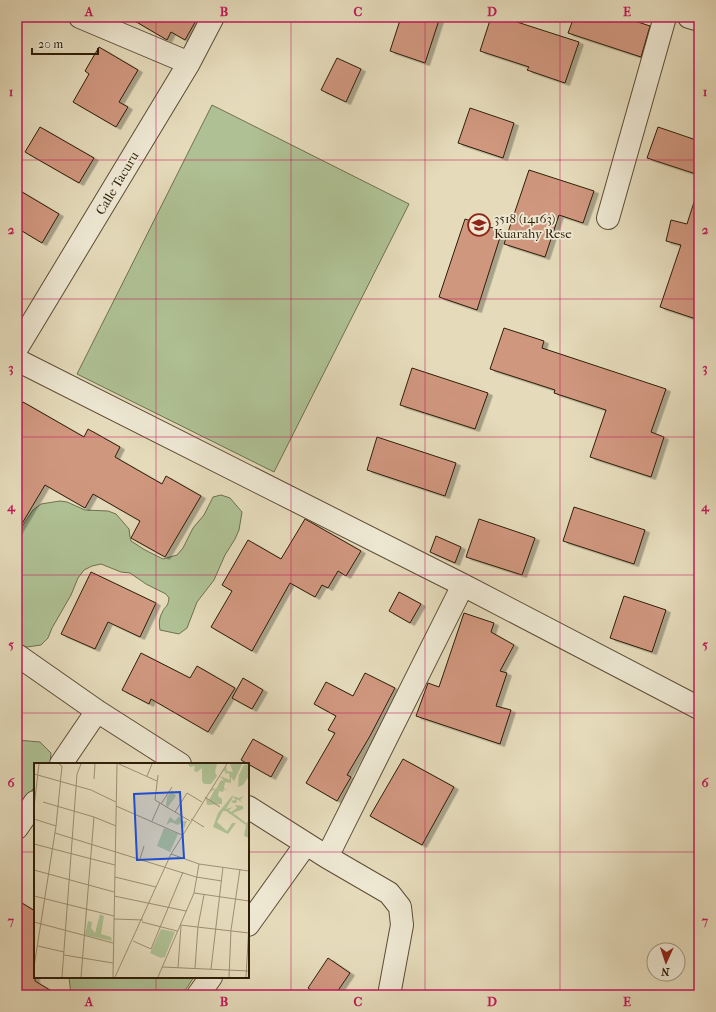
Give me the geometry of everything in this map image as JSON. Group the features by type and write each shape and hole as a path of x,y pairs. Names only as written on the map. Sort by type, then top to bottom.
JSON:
{"street":[{"path":"80,17 190,63"},
{"name":"Calle Tacuru","path":"17,348 190,63 213,17"},
{"path":"608,218 665,17"},
{"path":"689,17 699,20"},
{"path":"17,360 462,585 699,708"},
{"path":"327,857 462,585"},
{"path":"17,655 97,712 178,763"},
{"path":"62,763 97,712"},
{"path":"17,828 34,803"},
{"path":"249,808 327,857 389,893 400,908 402,925 389,995"},
{"path":"249,924 306,844"},
{"path":"198,995 210,978"}],"green space":[{"path":"212,105 409,204 274,472 77,374"},
{"path":"221,495 230,498 242,512 239,530 225,555 214,580 197,602 187,628 179,634 160,630 160,617 169,601 166,594 146,584 130,573 121,572 101,564 84,570 78,578 71,595 48,638 41,645 27,647 17,644 17,534 33,510 41,504 60,501 67,502 85,510 108,511 116,514 129,529 131,541 163,559 177,555 183,548 193,528 204,515 213,497"},
{"path":"17,740 40,742 51,753 50,763 34,763 34,787 17,811"},
{"path":"69,978 193,978 182,995 71,995"}],"building":[{"path":"128,17 198,17 185,40 171,32 167,40"},
{"path":"401,17 440,17 425,63 390,51"},
{"path":"491,17 519,17 517,22 579,42 565,83 527,70 529,67 480,51"},
{"path":"574,17 623,17 650,26 641,57 568,33"},
{"path":"99,47 138,70 119,102 128,107 116,127 73,102 89,74 85,71"},
{"path":"337,58 361,69 346,102 321,90"},
{"path":"470,108 514,123 503,158 458,143"},
{"path":"40,127 94,158 79,183 25,152"},
{"path":"658,127 699,141 699,175 647,158"},
{"path":"529,170 594,191 583,223 559,215 545,257 504,244"},
{"path":"17,189 59,214 42,243 17,228"},
{"path":"695,199 699,200 699,320 660,307 681,245 666,241 671,220 687,224"},
{"path":"465,219 502,231 477,310 439,297"},
{"path":"504,328 544,341 542,348 666,389 651,432 664,437 651,477 590,457 606,410 554,393 555,390 490,369"},
{"path":"412,368 488,393 475,429 400,405"},
{"path":"23,402 84,437 88,429 120,447 115,457 162,484 166,476 201,496 165,557 131,538 140,521 93,494 85,508 45,485 17,532 17,411"},
{"path":"377,437 456,463 445,496 367,470"},
{"path":"574,507 645,530 634,564 563,541"},
{"path":"305,519 361,551 346,576 338,571 328,588 322,585 315,597 290,583 252,651 211,627 232,591 222,585 248,540 281,559"},
{"path":"479,519 535,538 522,575 466,557"},
{"path":"436,536 461,547 455,563 430,552"},
{"path":"91,572 156,603 140,637 108,622 95,649 61,634"},
{"path":"399,592 421,604 410,623 389,611"},
{"path":"624,596 666,610 652,652 610,638"},
{"path":"464,613 494,623 491,632 514,645 500,671 507,673 496,706 511,710 500,744 416,716 428,683 439,687"},
{"path":"141,653 190,678 197,666 235,688 208,732 151,699 149,704 122,690"},
{"path":"365,673 395,688 370,736 347,775 351,777 337,801 306,783 335,733 328,730 336,716 314,704 326,682 353,696"},
{"path":"243,678 263,690 252,709 232,698"},
{"path":"253,739 283,756 271,777 249,765 249,763 241,760"},
{"path":"403,759 454,787 422,845 370,816"},
{"path":"17,900 34,910 35,981 58,995 17,995"},
{"path":"328,958 350,973 335,995 318,995 308,988"}],"place":[{"name":"3518 (14163) Kuarahy Rese","path":"479,225"}]}
